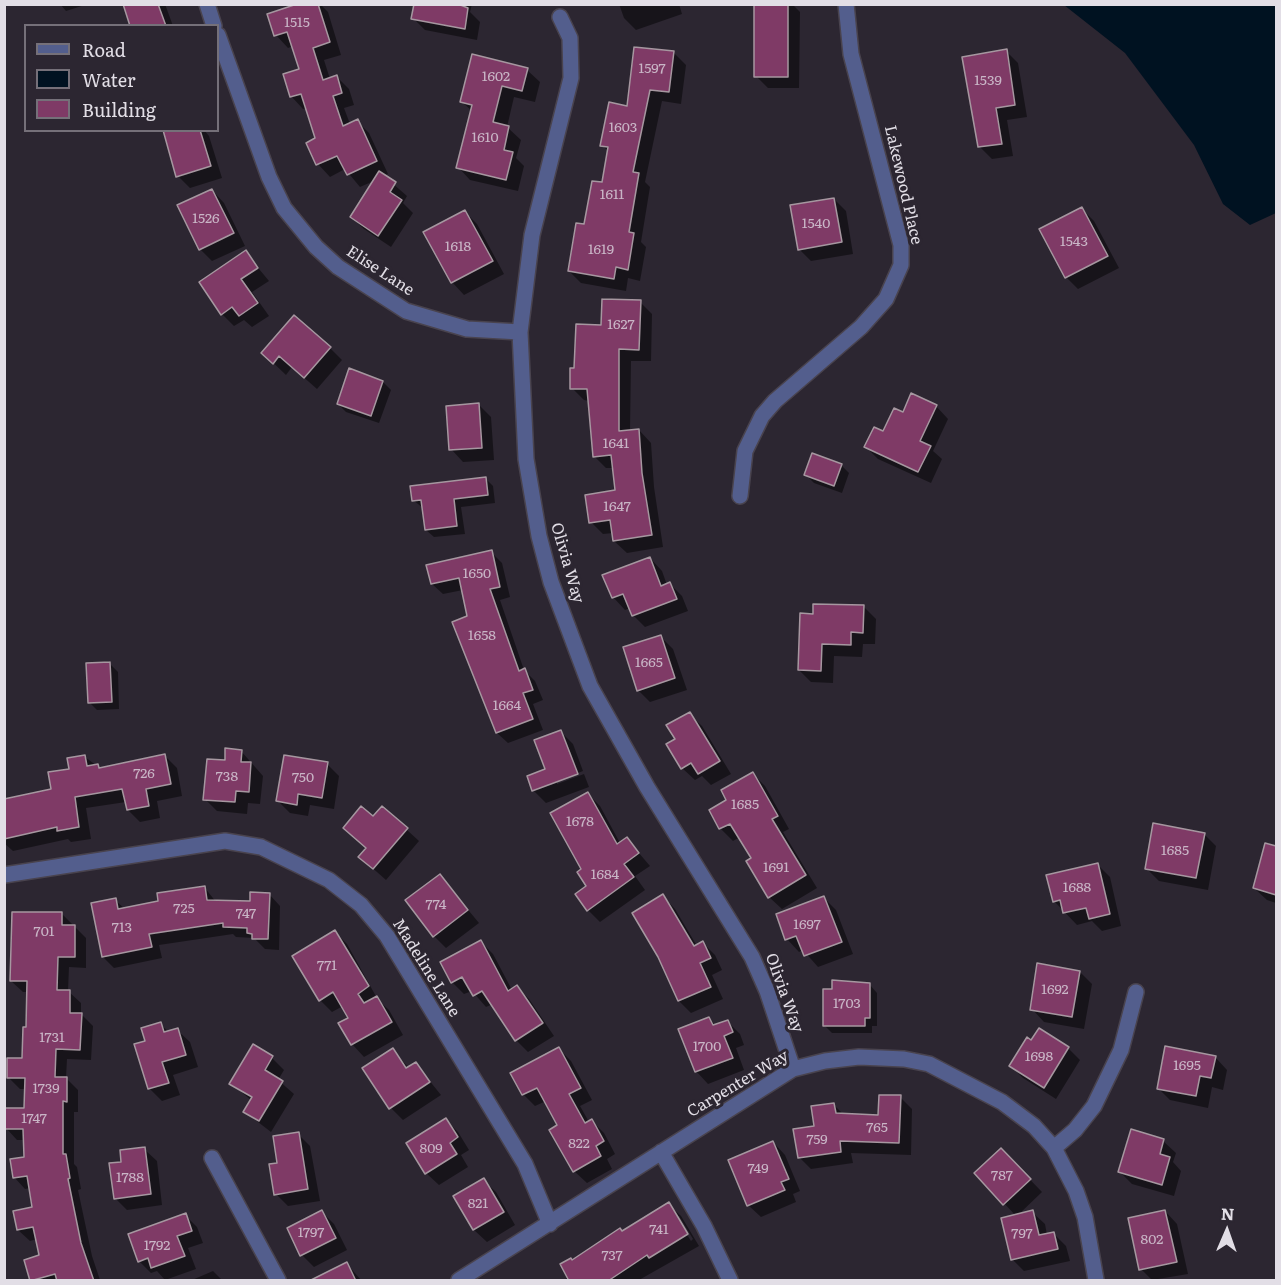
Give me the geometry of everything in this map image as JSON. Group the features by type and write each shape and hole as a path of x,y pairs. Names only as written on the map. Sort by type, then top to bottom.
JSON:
{"street":[{"path":"207,4 213,24"},
{"name":"Lakewood Place","path":"740,496 745,451 762,416 775,401 861,327 886,299 901,265 901,245 851,54 846,4"},
{"name":"Olivia Way","path":"560,17 570,38 571,78 532,235 520,332 521,387 530,491 545,559 590,686 752,957 767,991 793,1069"},
{"name":"Elise Lane","path":"219,37 269,177 284,208 316,247 338,267 406,311 467,329 520,332"},
{"name":"Madeline Lane","path":"4,875 225,840 261,847 329,880 361,905 387,936 525,1164 550,1224"},
{"path":"1054,1148 1075,1130 1094,1106 1121,1050 1136,992"},
{"name":"Carpenter Way","path":"459,1281 793,1069 825,1060 859,1057 904,1059 929,1064 1002,1102 1034,1126 1054,1148 1076,1191 1085,1217 1096,1281"},
{"path":"661,1152 704,1226 730,1281"},
{"path":"212,1158 278,1281"}],"water":[{"path":"1064,5 1276,5 1276,213 1250,225 1223,204 1194,145 1125,53"}],"building":[{"path":"123,4 158,4 165,24 129,24"},
{"path":"297,4 318,4 330,42 313,48 323,80 337,75 342,93 333,96 343,126 358,119 377,161 347,175 337,156 316,165 306,143 315,138 301,94 290,97 283,74 299,69 287,32 274,36 267,14"},
{"path":"414,4 458,4 468,8 465,29 411,19"},
{"path":"754,4 788,4 788,77 754,77"},
{"path":"634,47 674,51 669,92 650,90 633,172 639,173 629,232 634,233 628,270 616,267 614,279 568,271 576,223 584,224 592,181 602,182 608,147 600,146 609,102 627,106"},
{"path":"1007,49 1015,105 996,108 1002,144 978,147 962,57"},
{"path":"472,54 528,68 522,91 502,86 493,122 509,126 504,150 513,152 506,180 456,168 472,105 460,102"},
{"path":"164,132 201,132 211,166 176,177"},
{"path":"379,171 396,182 390,192 402,200 378,236 350,217"},
{"path":"212,189 234,233 199,250 177,205"},
{"path":"834,198 842,242 798,250 790,205"},
{"path":"1082,207 1108,256 1065,278 1039,229"},
{"path":"465,210 493,261 451,283 423,232"},
{"path":"246,250 258,268 241,279 258,303 239,316 232,307 221,315 199,282"},
{"path":"602,299 641,300 639,350 619,349 619,431 639,429 642,473 652,535 613,541 610,520 589,523 585,495 615,490 611,455 593,457 587,389 570,389 570,368 574,368 576,324 601,325"},
{"path":"294,315 331,347 304,378 279,356 273,364 261,353"},
{"path":"349,368 383,381 371,416 337,404"},
{"path":"911,393 937,405 920,441 931,446 918,472 864,447 874,427 883,431 894,408 903,412"},
{"path":"479,403 482,448 449,450 446,406"},
{"path":"812,453 842,464 834,486 804,475"},
{"path":"486,477 488,495 454,499 457,526 425,530 421,500 412,501 410,486"},
{"path":"492,550 500,587 490,589 519,671 525,668 533,690 523,693 533,719 496,733 452,622 467,616 459,578 431,584 426,565"},
{"path":"650,557 661,586 670,582 677,599 632,616 623,594 612,598 602,575"},
{"path":"813,604 864,605 863,633 851,632 851,645 822,644 821,671 798,670 800,613 813,614"},
{"path":"661,635 675,678 637,691 623,647"},
{"path":"110,662 112,702 88,703 86,663"},
{"path":"690,712 720,761 698,774 691,763 681,769 666,744 675,739 666,725"},
{"path":"561,730 578,774 532,791 527,776 545,769 534,740"},
{"path":"225,748 242,750 241,762 251,762 249,792 236,791 235,802 203,800 207,759 225,760"},
{"path":"165,754 171,784 146,789 149,806 127,810 122,789 75,797 79,827 57,831 57,827 4,839 4,799 51,789 48,772 69,769 67,758 85,755 87,766 98,764 99,768"},
{"path":"284,755 328,762 322,798 298,794 297,805 276,801"},
{"path":"753,772 778,816 772,819 806,875 768,898 746,861 751,858 730,824 719,829 709,810 726,800 721,790"},
{"path":"588,792 617,844 627,837 639,853 624,864 634,877 587,911 575,894 586,886 577,872 581,869 550,813"},
{"path":"361,806 373,816 382,806 408,828 373,869 358,857 366,848 343,828"},
{"path":"1153,823 1205,833 1196,878 1145,869"},
{"path":"1265,843 1276,846 1276,895 1253,888"},
{"path":"1098,863 1110,914 1089,919 1086,908 1063,913 1060,900 1053,902 1046,875"},
{"path":"440,874 468,910 433,937 405,900"},
{"path":"205,886 207,900 250,901 250,892 270,893 268,939 252,939 252,934 247,933 247,928 223,927 223,923 149,934 152,947 102,957 91,903 116,898 118,909 158,901 157,893"},
{"path":"663,894 694,946 703,941 711,958 700,963 711,987 678,1001 658,957 632,913"},
{"path":"824,896 842,942 804,956 796,936 785,940 776,914"},
{"path":"12,912 62,912 62,925 75,925 75,957 58,957 57,990 70,990 70,1013 82,1013 80,1050 56,1049 55,1077 67,1077 67,1102 63,1101 63,1154 66,1154 70,1178 68,1179 81,1243 94,1281 57,1281 55,1274 30,1281 24,1260 39,1255 33,1227 17,1230 13,1211 32,1207 27,1176 13,1178 10,1159 24,1157 23,1129 4,1129 4,1108 24,1108 25,1078 7,1078 7,1058 22,1058 23,1027 26,1027 27,981 10,981"},
{"path":"335,930 369,986 358,994 364,1003 377,996 392,1022 351,1045 338,1023 348,1018 333,992 319,1001 292,956"},
{"path":"481,940 508,991 517,985 543,1023 515,1041 482,991 473,996 462,977 451,983 440,962"},
{"path":"1037,963 1080,971 1072,1017 1030,1010"},
{"path":"832,980 870,983 870,1018 865,1018 865,1026 823,1026 823,989 832,989"},
{"path":"709,1017 713,1025 728,1020 733,1032 724,1036 733,1058 695,1072 678,1029"},
{"path":"161,1022 164,1032 178,1028 186,1055 162,1062 169,1083 148,1089 134,1044 145,1041 141,1028"},
{"path":"1039,1028 1069,1047 1044,1088 1009,1066 1027,1037 1031,1040"},
{"path":"253,1044 273,1056 265,1070 283,1081 259,1121 243,1112 252,1097 229,1084"},
{"path":"1165,1046 1216,1056 1211,1078 1200,1076 1196,1096 1157,1089"},
{"path":"559,1047 581,1088 569,1094 585,1123 592,1119 604,1141 596,1146 601,1156 573,1172 549,1130 557,1125 537,1088 522,1095 510,1073"},
{"path":"393,1048 406,1068 416,1062 430,1082 389,1109 362,1068"},
{"path":"879,1095 901,1095 899,1143 840,1141 841,1152 798,1158 793,1129 814,1126 811,1106 834,1103 836,1113 878,1115"},
{"path":"446,1118 458,1137 450,1143 457,1154 425,1174 406,1143"},
{"path":"1131,1129 1164,1139 1160,1154 1170,1157 1162,1185 1118,1172"},
{"path":"299,1132 308,1189 274,1195 269,1164 277,1163 273,1136"},
{"path":"773,1141 789,1179 781,1182 785,1190 747,1206 728,1160"},
{"path":"145,1147 151,1194 114,1199 109,1163 121,1162 120,1150"},
{"path":"1001,1148 1031,1179 1003,1205 974,1173"},
{"path":"484,1178 504,1212 473,1230 453,1196"},
{"path":"669,1202 688,1234 649,1258 647,1255 608,1281 569,1281 560,1264 571,1258 572,1260 620,1228 622,1231"},
{"path":"322,1210 336,1238 300,1256 287,1228"},
{"path":"1033,1210 1039,1235 1054,1232 1058,1249 1011,1260 1001,1218"},
{"path":"1165,1210 1177,1262 1139,1270 1128,1218"},
{"path":"186,1213 192,1231 177,1236 185,1256 151,1268 148,1258 138,1262 128,1234"},
{"path":"347,1262 356,1281 309,1281"}]}
